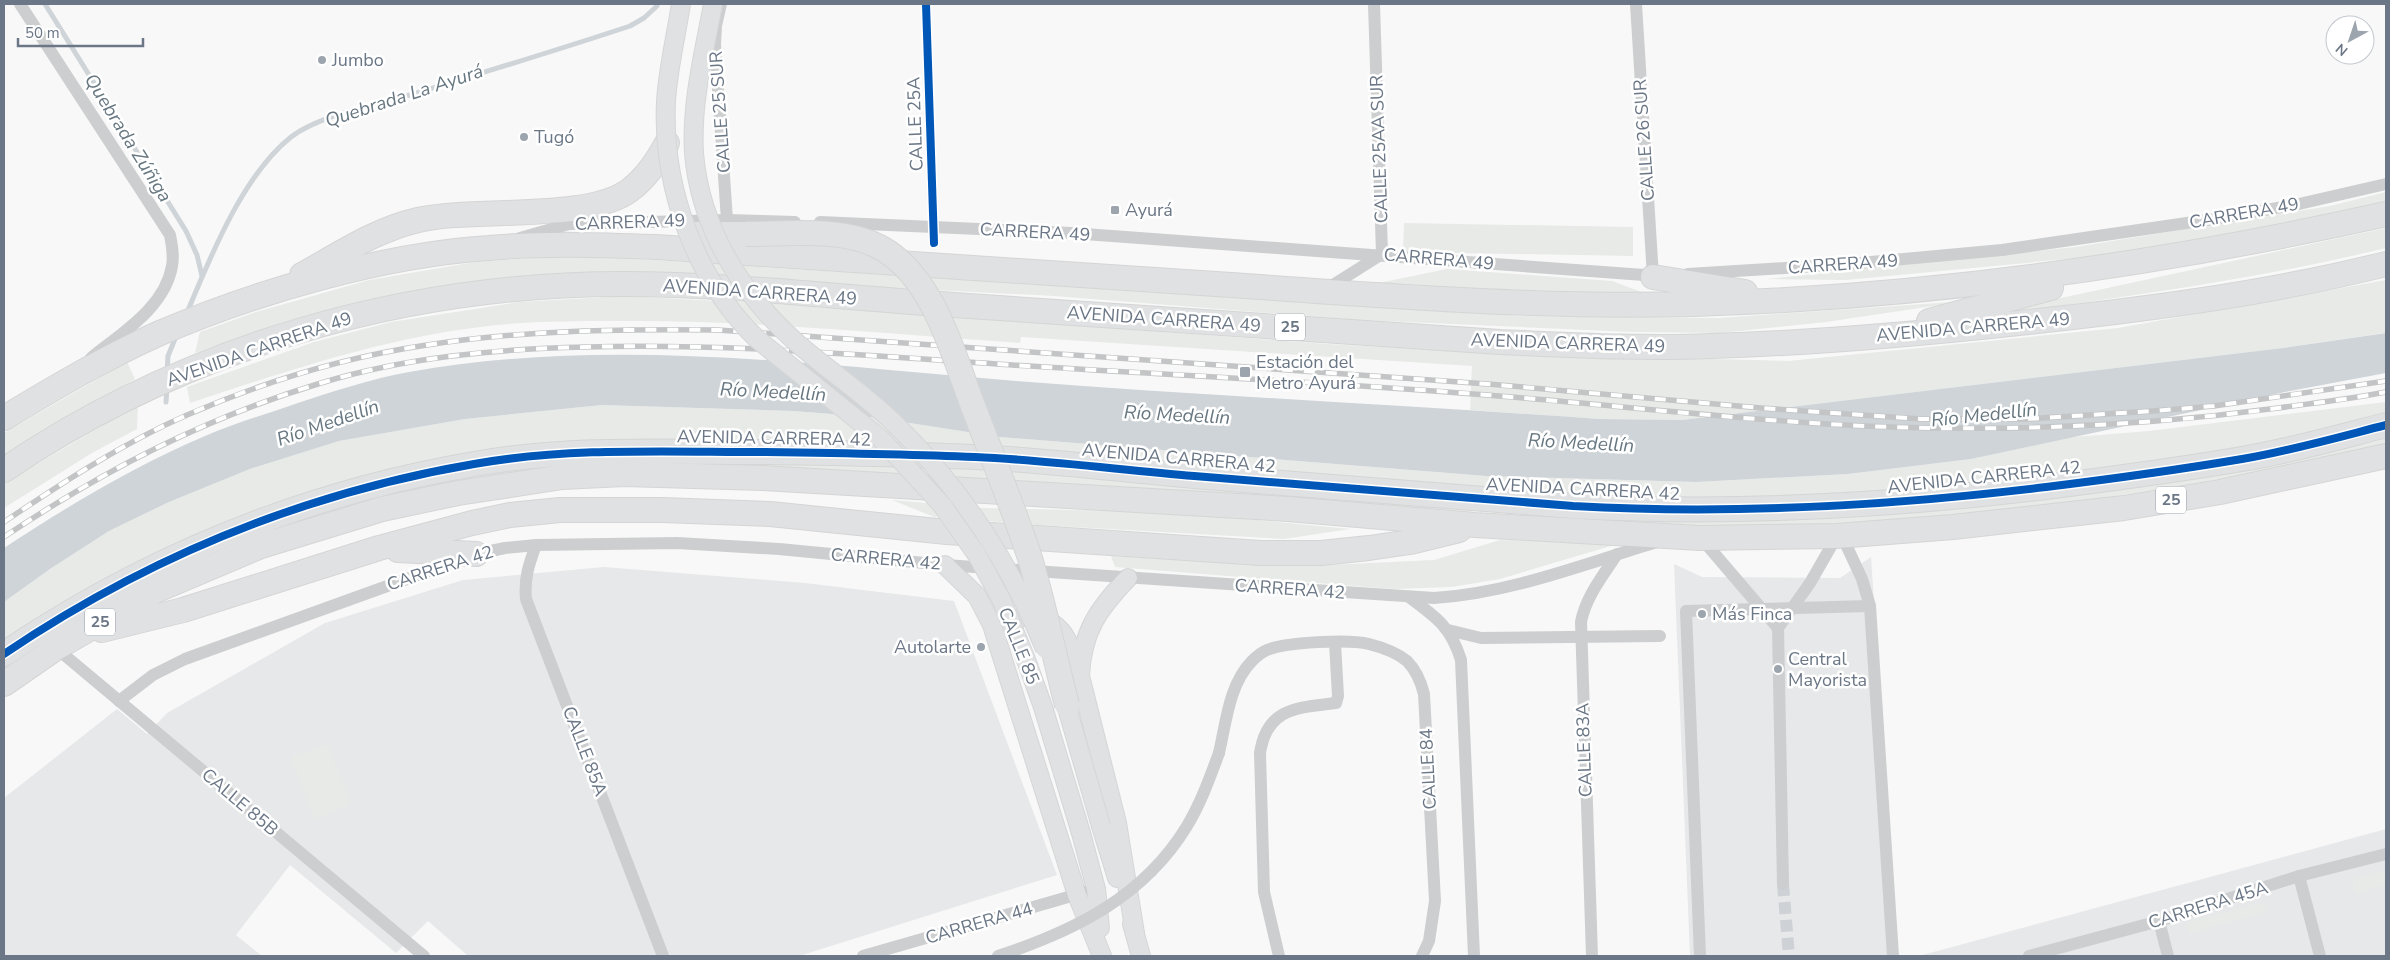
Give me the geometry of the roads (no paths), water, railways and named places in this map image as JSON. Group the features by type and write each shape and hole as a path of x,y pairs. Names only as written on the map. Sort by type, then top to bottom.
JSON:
{"highway":[{"path":"268,294 357,242 392,226 452,215 581,208 610,201 628,192 644,178 667,143"},
{"name":"25","path":"4,418 48,392 159,334 225,307 335,275 410,258 488,248 568,245 656,247 1414,298 1605,305 1695,304 1932,289 2024,279 2149,261 2386,214"},
{"path":"488,248 567,235 746,234 854,237 866,240 895,256 916,279 947,337 1011,503 1029,557 1067,705"},
{"path":"1872,336 2149,261"},
{"name":"AVENIDA CARRERA 49","path":"4,470 55,438 138,393 198,366 294,333 398,305 508,289 616,284 734,288 938,304 1608,347 1711,346 1872,336 2060,319 2200,301 2336,276 2386,264"},
{"path":"1653,277 1791,299"},
{"name":"AVENIDA CARRERA 42","path":"4,654 97,596 156,564 250,525 344,493 414,476 476,463 542,455 616,452 977,457 1573,506 1628,509 1813,508 1949,498 2083,482 2244,459 2386,425"},
{"name":"25","path":"4,684 56,648 157,590 261,546 329,523 382,509 458,493 562,477 624,474 763,478 1288,510 1475,525 1700,538 1840,536 1972,526 2124,508 2220,492 2386,456"},
{"path":"76,636 182,610 379,548 472,522 510,515 560,510 662,510 770,514 947,532 1262,553 1321,553 1369,548 1410,542 1475,525"},
{"path":"379,548 476,554"}],"main road":[{"path":"667,143 666,100 681,4"},
{"name":"CALLE 25 SUR","path":"713,4 698,86 694,131 697,171 707,215 718,241 739,279 761,308 796,342 861,396"},
{"name":"CALLE 85","path":"667,143 677,198 686,225 707,276 740,322 882,439 942,505 977,555 1001,599 1043,707 1096,889 1102,956"},
{"name":"CALLE 85","path":"861,396 892,422 940,473 993,546 1013,578 1035,625 1067,705 1100,826 1141,956"},
{"path":"946,565 977,596 986,611 1077,895 1102,956"},
{"path":"1080,676 1081,657 1091,624 1110,596 1128,578"},
{"path":"998,647 1001,632 1006,624 1024,616 1040,616 1055,625 1064,635 1080,676 1117,823 1135,934"}],"street":[{"path":"20,4 161,220 170,235 173,252 172,267 166,284 146,313 48,392"},
{"name":"CALLE 25 SUR","path":"722,4 715,45 727,220"},
{"name":"CALLE 25AA SUR","path":"1374,4 1382,254"},
{"name":"CALLE 26 SUR","path":"1636,4 1653,277"},
{"name":"CARRERA 49","path":"488,248 569,224 727,220 1057,232 1382,254 1653,277 2002,250 2221,218 2299,204 2386,184"},
{"path":"1323,292 1382,254"},
{"name":"CARRERA 42","path":"118,701 153,675 185,659 225,643 476,554 505,548 536,545 677,543 779,549 946,565 1409,597 1469,596 1488,592 1676,536"},
{"path":"1840,536 1862,579 1870,606 1893,956"},
{"path":"1778,628 1794,608 1840,536"},
{"path":"1700,538 1778,628 1783,884"},
{"name":"CALLE 85A","path":"536,545 527,568 524,583 526,599 663,956"},
{"name":"CALLE 83A","path":"1592,956 1580,638 1584,609 1617,554"},
{"path":"1409,597 1438,618 1448,630 1461,660 1474,956"},
{"path":"1700,956 1686,611 1870,606"},
{"path":"1448,630 1466,636 1481,638 1660,636"},
{"path":"1280,956 1264,892 1260,753 1262,742 1272,722 1291,709 1336,703 1338,700 1335,642"},
{"name":"CARRERA 44","path":"998,956 1080,925 1112,905 1166,855 1187,826 1204,792 1220,753 1233,694 1240,676 1251,662 1265,651 1281,646 1335,642"},
{"name":"CALLE 84","path":"1335,642 1368,644 1389,651 1407,662 1421,682 1424,694 1434,901 1429,941 1422,956"},
{"name":"CALLE 85B","path":"56,648 424,956"},
{"name":"CARRERA 45A","path":"2029,956 2159,921 2299,876 2386,854"},
{"path":"2299,876 2320,956"},
{"name":"CARRERA 44","path":"863,956 1096,889"},
{"path":"2159,921 2168,956"}],"water":[{"name":"Río Medellín","path":"2386,333 2386,373 2285,392 1971,459 1848,474 1696,482 1486,476 1000,437 871,417 793,411 602,405 465,419 339,441 250,469 169,502 109,531 50,569 4,602 4,548 77,502 153,460 228,427 353,386 409,372 484,361 560,356 712,357 1162,391 1599,419 1682,420 2283,348"}],"waterway":[{"name":"Quebrada Zúñiga","path":"45,4 186,231 197,255 202,276"},
{"name":"Quebrada La Ayurá","path":"186,315 217,244 243,195 257,173 273,154 291,137 303,129 333,116 413,94 630,26 644,18 657,6"},
{"name":"Quebrada La Ayurá","path":"167,374 168,356 177,334"},
{"name":"Quebrada La Ayurá","path":"166,402 167,387"}],"tunnel":[{"path":"1783,884 1789,956"}],"railway":[{"path":"4,522 71,478 140,438 187,415 245,392 305,372 366,356 463,340 536,333 609,330 718,330 1488,384 1761,408 1921,419 2026,419 2153,411 2214,406 2386,381"},
{"path":"4,537 118,468 196,429 237,412 353,374 419,361 485,352 639,346 799,351 1428,390 1742,418 1883,427 1996,428 2109,424 2222,415 2386,392"}],"place":[{"name":"Jumbo","path":"322,60"},
{"name":"Tugó","path":"524,137"},
{"name":"Ayurá","path":"1115,210"},
{"name":"Estación del Metro Ayurá","path":"1245,372"},
{"name":"Más Finca","path":"1702,614"},
{"name":"Autolarte","path":"981,647"},
{"name":"Central Mayorista","path":"1778,669"}]}
